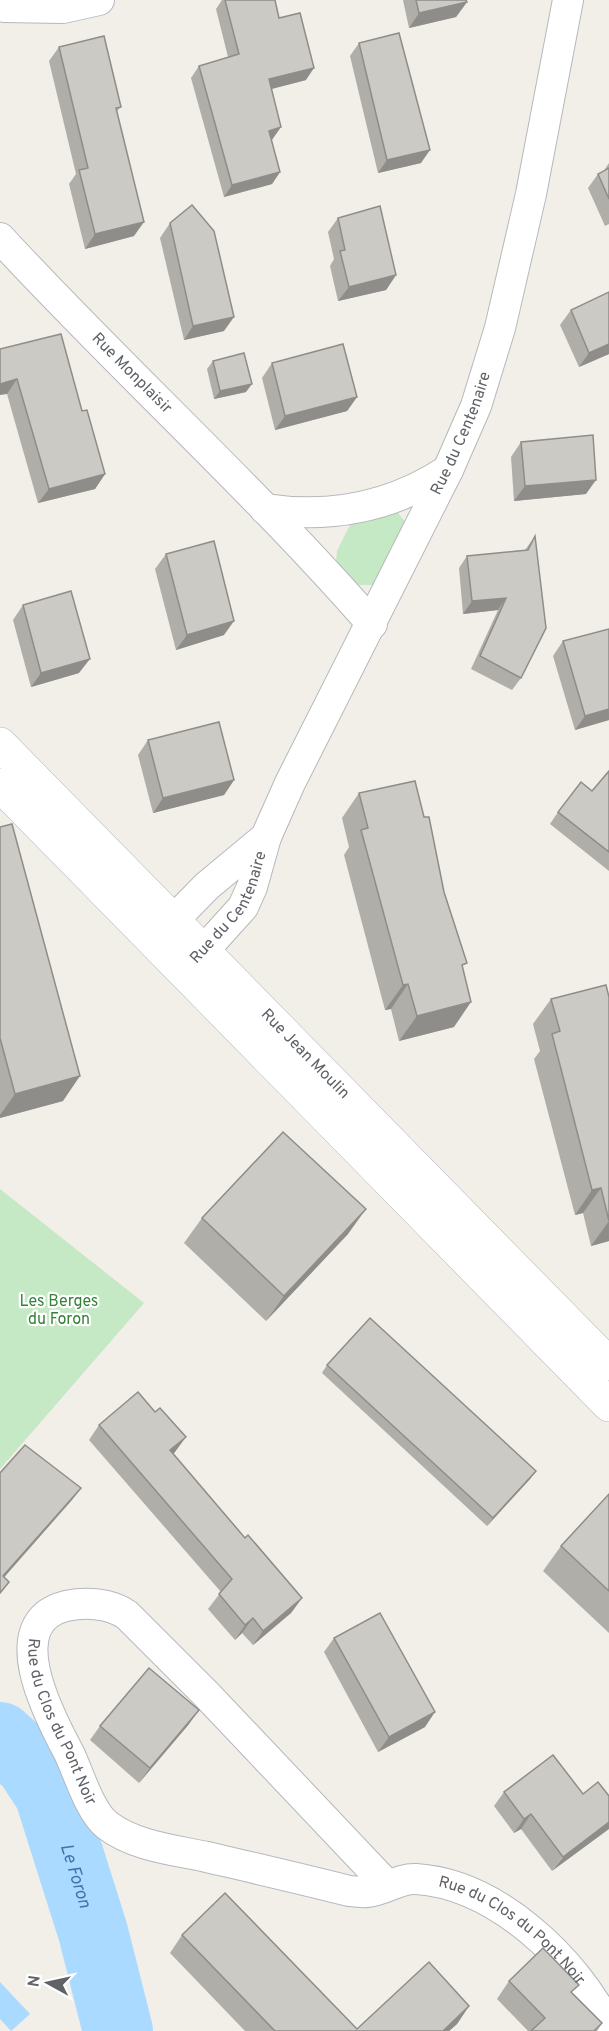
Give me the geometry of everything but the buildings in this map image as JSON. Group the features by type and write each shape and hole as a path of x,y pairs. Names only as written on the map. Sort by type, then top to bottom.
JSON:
{"street":[{"path":"3,8 63,8 99,0"},
{"name":"Rue du Centenaire","path":"194,962 243,907 252,887 266,837 290,783 448,470 476,406 500,328 531,194 568,0"},
{"name":"Rue Monplaisir","path":"0,238 68,311 304,548 372,624"},
{"path":"265,509 303,514 360,508 406,493 448,470"},
{"name":"Rue Jean Moulin","path":"0,744 163,931"},
{"name":"Rue Jean Moulin","path":"0,785 163,931 609,1364"},
{"name":"Rue du Centenaire","path":"163,931 207,886 266,837"},
{"name":"Rue Jean Moulin","path":"194,962 609,1405"},
{"name":"Rue du Clos du Pont Noir","path":"387,1885 207,1695 127,1615 114,1608 72,1605 53,1610 33,1626 26,1652 33,1682 97,1814 106,1825 146,1843 349,1891 368,1892 413,1878 435,1881 468,1892 497,1907 557,1954 588,1991 609,2028"}],"green space":[{"path":"393,507 407,524 373,585 356,585 336,562 337,551 352,521"},
{"name":"Les Berges du Foron","path":"0,1189 144,1303 0,1469"},
{"path":"36,1741 57,1755 84,1841 102,1845 152,2031 133,2031 64,1801 50,1767 31,1745"}],"water":[{"path":"0,1982 30,2014 11,2031 0,2019"}],"waterway":[{"name":"Le Foron","path":"0,1737 30,1764 49,1793 93,1932 118,2031"}]}
